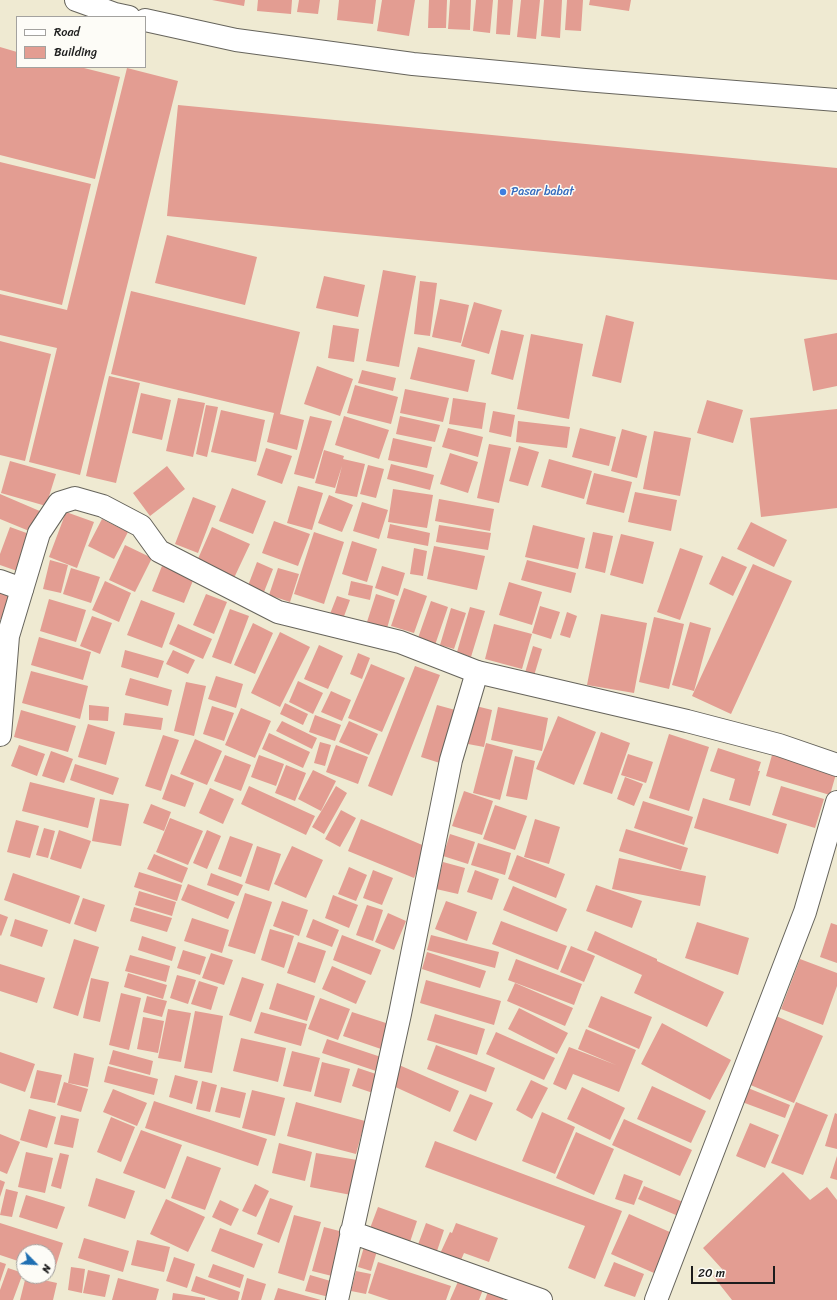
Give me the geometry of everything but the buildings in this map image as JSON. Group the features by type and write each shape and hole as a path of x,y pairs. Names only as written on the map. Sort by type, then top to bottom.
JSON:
{"main road":[{"path":"76,0 124,16"},
{"path":"146,20 236,40 413,64 585,80 837,100"},
{"path":"0,735 8,636 39,533 60,503 75,498 103,506 141,526 159,551 278,612 400,642 477,672 687,721 779,745 837,766"},
{"path":"0,581 22,589"},
{"path":"337,1300 400,1014 451,760 477,672"},
{"path":"656,1300 805,912 837,802"},
{"path":"351,1232 541,1300"}],"place":[{"name":"Pasar babat","path":"503,192"}]}
